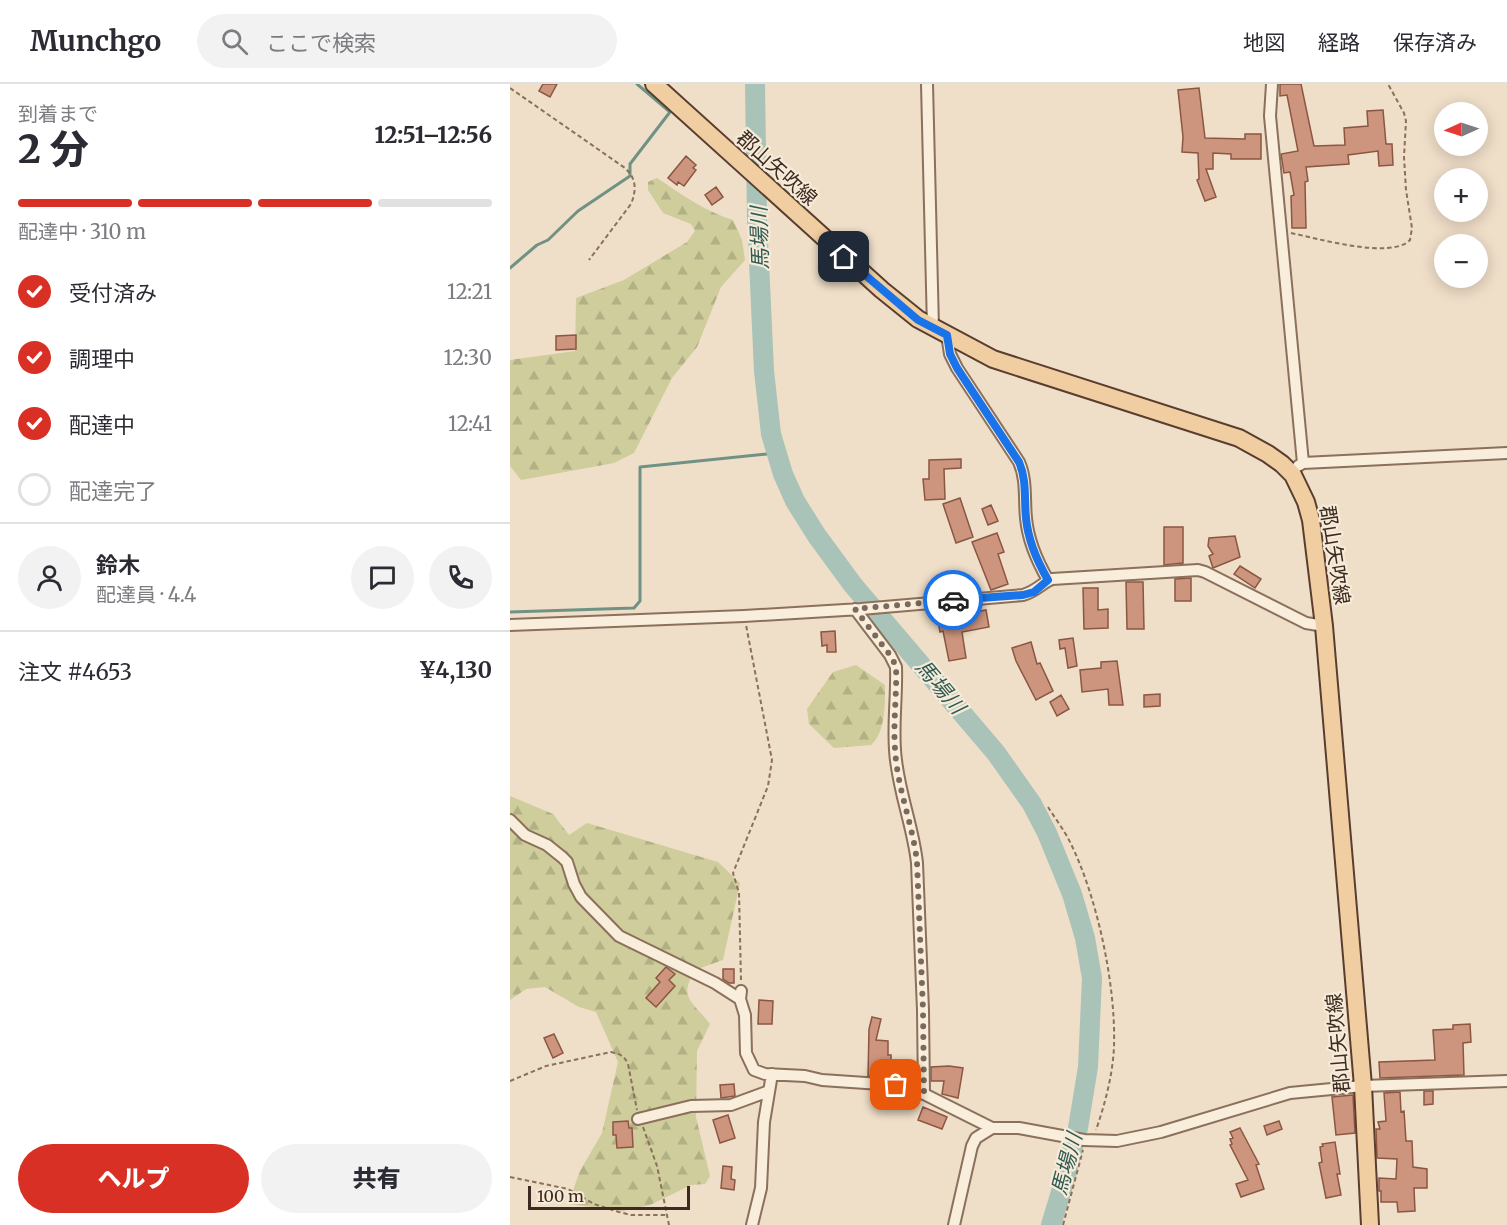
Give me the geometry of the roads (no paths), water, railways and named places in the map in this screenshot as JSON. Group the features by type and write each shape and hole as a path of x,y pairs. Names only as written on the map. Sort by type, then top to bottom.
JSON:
{"main road":[{"name":"郡山矢吹線","path":"654,84 918,320 993,359 1239,438 1282,464 1297,467 1311,520 1324,626 1363,1086 1370,1225"}],"street":[{"path":"927,84 940,332 957,368 1019,462 1023,472 1029,534 1037,560 1048,580"},
{"path":"1272,84 1270,116 1282,231 1297,467 1507,453"},
{"path":"510,625 858,609 1023,595 1034,592 1048,580 1198,570 1306,623 1324,626"},
{"path":"858,609 896,666 895,750 904,807 915,848 920,903 924,1094"},
{"path":"510,820 525,835 548,845 567,862 581,897 619,936 741,995 745,1016 746,1053 754,1070 875,1085 896,1085 924,1094 992,1128 1019,1128 1088,1140 1117,1141 1144,1136 1290,1093 1363,1086 1507,1081"},
{"path":"752,1225 761,1188 764,1122 772,1074"},
{"path":"639,1119 691,1106 731,1105 769,1091"},
{"path":"954,1225 972,1146 976,1138 992,1128"}],"waterway":[{"path":"510,268 537,245 548,240 578,211 630,176 630,164 670,112 637,84"},
{"name":"馬場川","path":"755,84 757,218 764,371 771,434 783,474 795,501 817,536 853,585 996,753 1032,804 1047,833 1072,894 1085,938 1092,978 1088,1067 1078,1128 1051,1225"},
{"path":"510,612 634,608 640,601 640,467 777,453"}]}
